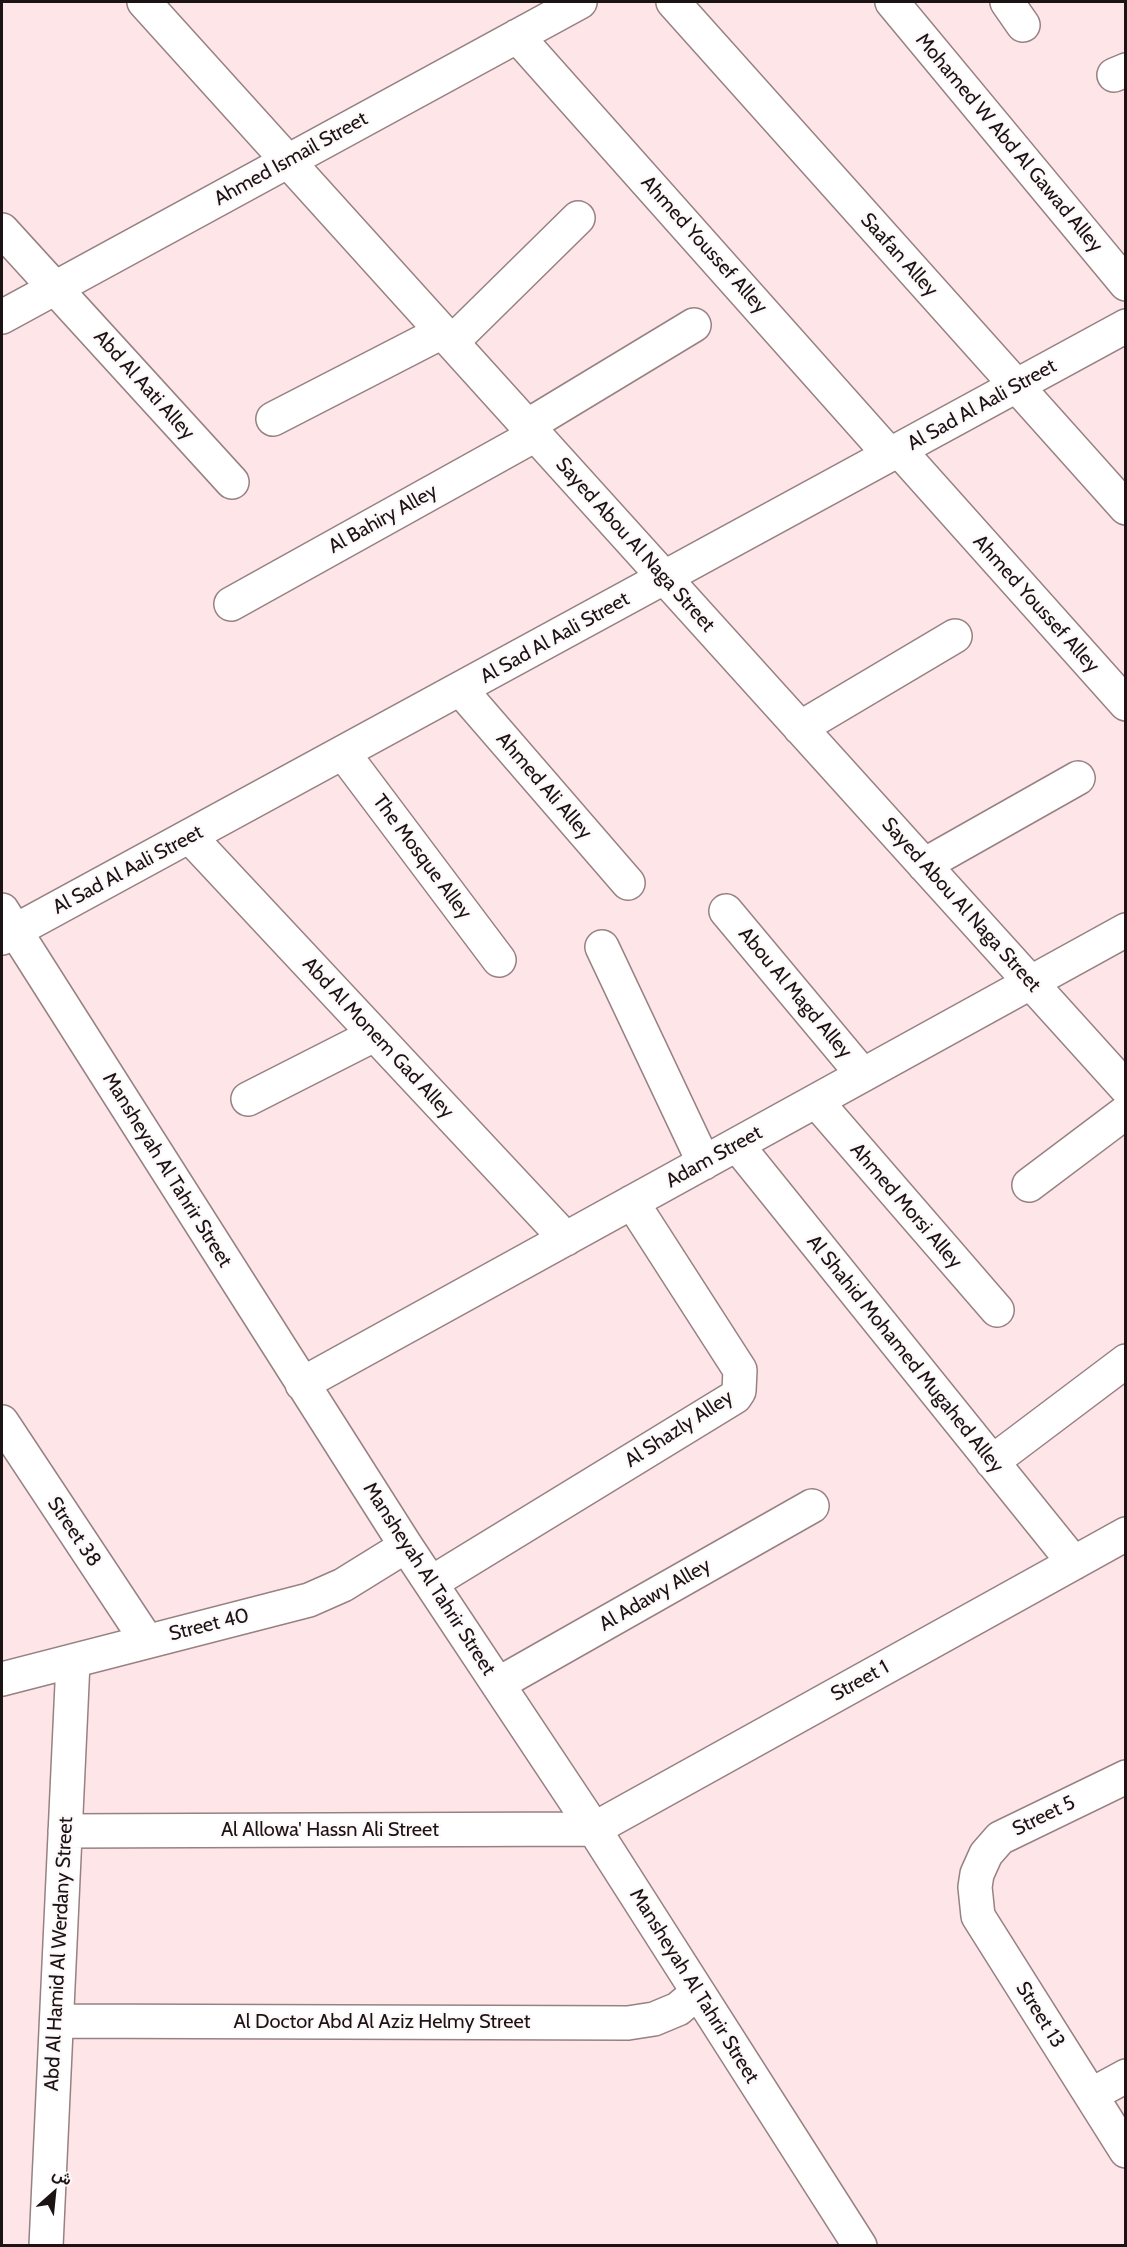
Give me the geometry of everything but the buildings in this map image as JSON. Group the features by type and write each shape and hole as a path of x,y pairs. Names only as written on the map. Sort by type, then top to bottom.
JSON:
{"street":[{"name":"Sayed Abou Al Naga Street","path":"144,2 1125,1088"},
{"name":"Ahmed Ismail Street","path":"2,317 580,2"},
{"name":"Saafan Alley","path":"673,2 1125,508"},
{"name":"Mohamed W Abd Al Gawad Alley","path":"892,2 1125,284"},
{"name":"Ahmed Youssef Alley","path":"517,36 1125,704"},
{"path":"273,419 447,337 578,218"},
{"name":"Abd Al Aati Alley","path":"2,230 232,482"},
{"name":"Al Bahiry Alley","path":"231,604 531,430 694,325"},
{"name":"Al Sad Al Aali Street","path":"6,926 191,838 1125,326"},
{"path":"800,728 955,636"},
{"name":"Ahmed Ali Alley","path":"461,690 628,883"},
{"name":"The Mosque Alley","path":"344,754 500,960"},
{"path":"924,865 1078,778"},
{"name":"Abd Al Monem Gad Alley","path":"191,838 566,1239"},
{"name":"Abou Al Magd Alley","path":"726,911 863,1075"},
{"name":"Mansheyah Al Tahrir Street","path":"6,926 406,1546 594,1829 860,2246"},
{"name":"Adam Street","path":"302,1384 1125,930"},
{"path":"602,947 704,1163"},
{"path":"248,1099 375,1035"},
{"name":"Ahmed Morsi Alley","path":"816,1101 997,1310"},
{"path":"1029,1185 1125,1112"},
{"name":"Al Shahid Mohamed Mugahed Alley","path":"737,1145 1074,1563"},
{"name":"Al Shazly Alley","path":"431,1583 735,1397 739,1391 740,1370 632,1202"},
{"path":"992,1462 1125,1361"},
{"name":"Street 38","path":"2,1422 147,1641"},
{"name":"Al Adawy Alley","path":"498,1684 812,1506"},
{"name":"Street 1","path":"594,1829 1125,1534"},
{"name":"Street 40","path":"2,1679 309,1600 343,1585 406,1546"},
{"name":"Abd Al Hamid Al Werdany Street","path":"46,2246 73,1662"},
{"name":"Street 5","path":"977,1874 987,1854 1000,1838 1125,1777"},
{"name":"Al Allowa' Hassn Ali Street","path":"65,1831 594,1829"},
{"name":"Street 13","path":"977,1874 975,1895 978,1916 1125,2151"},
{"name":"Al Doctor Abd Al Aziz Helmy Street","path":"57,2021 628,2023 654,2019 678,2009 698,1992"},
{"path":"1090,2095 1125,2076"}]}
